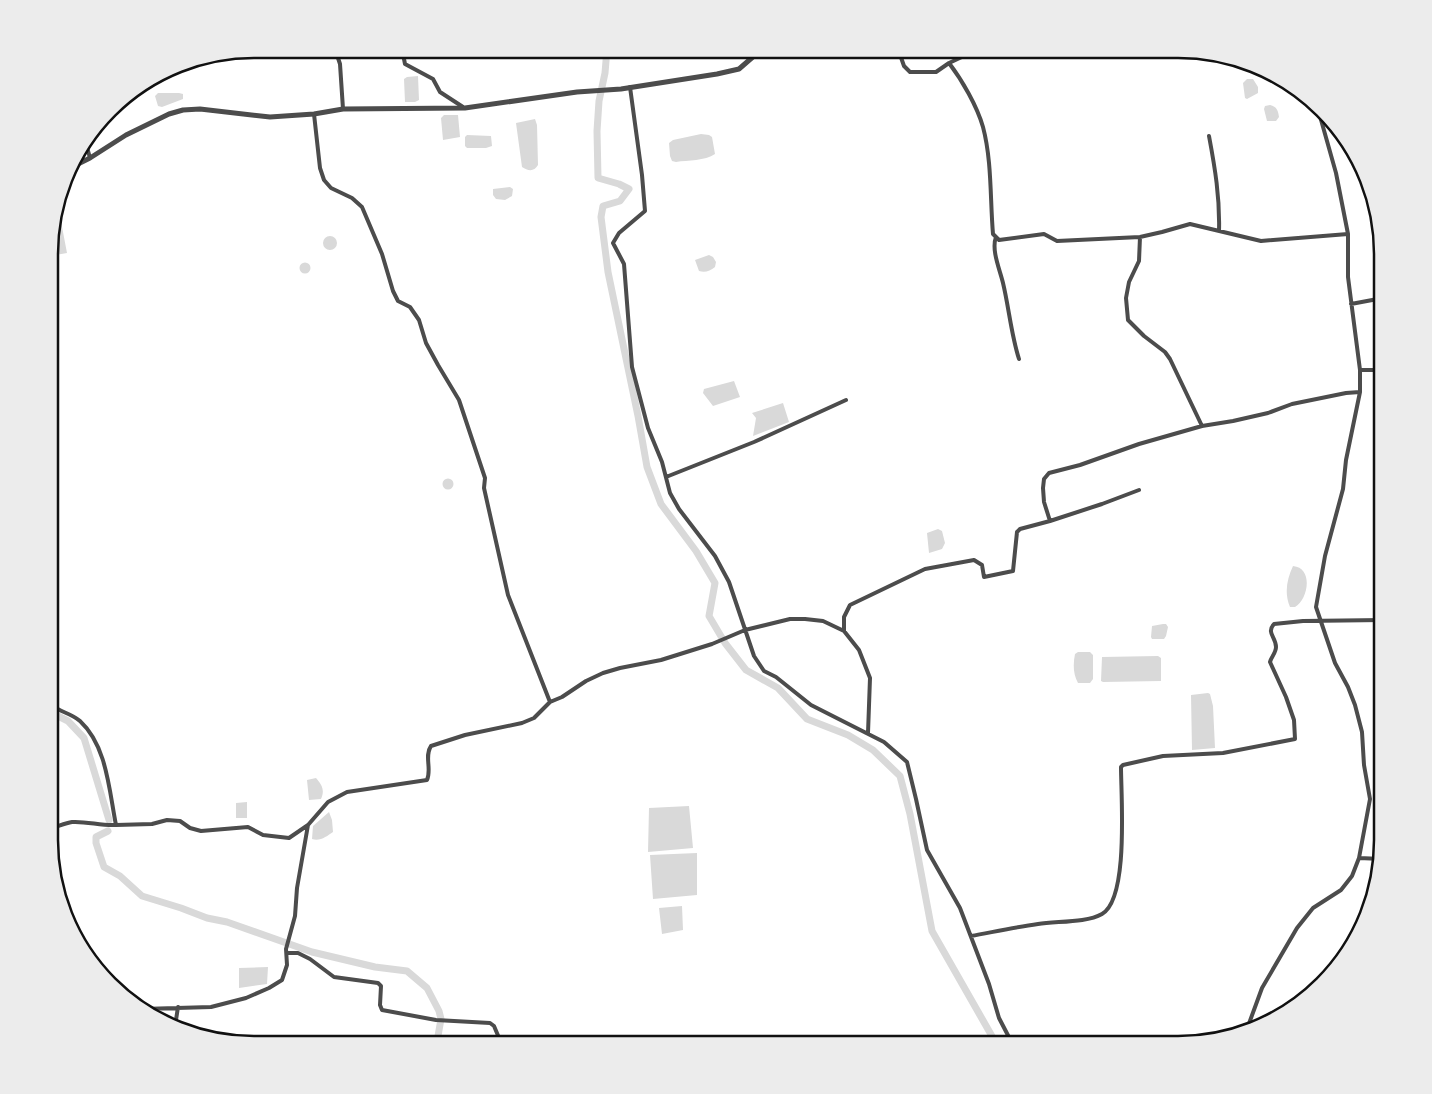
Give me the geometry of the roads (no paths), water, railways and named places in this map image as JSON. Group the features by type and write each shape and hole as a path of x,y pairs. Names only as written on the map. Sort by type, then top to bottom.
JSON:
{"street":[{"path":"338,58 344,109"},
{"path":"404,58 405,64 432,79 440,92 465,108"},
{"path":"80,163 126,135 169,114 183,110 200,109 270,117 314,114 344,109 465,108 717,74 739,69 752,58"},
{"path":"901,58 904,66 910,72 936,72 960,58"},
{"path":"949,63 958,74 980,116 991,183 993,234 999,240 1044,234 1057,240 1078,241 1140,237 1190,224 1261,241 1348,234"},
{"path":"630,87 645,211 619,234 613,243 624,264 632,367 648,428 662,462 670,493 679,509 715,556 729,582 754,656 764,671 776,677 811,706 884,742 907,762 927,850 960,908 989,984 999,1018 1009,1036"},
{"path":"314,114 320,168 324,180 331,188 352,198 362,207 382,254 393,291 398,301 410,307 419,320 426,343 459,400 485,478 484,488 508,595 550,702"},
{"path":"1248,1024 1262,988 1297,928 1313,908 1341,890 1352,876 1359,858 1370,799 1364,765 1362,732 1356,705 1335,663 1316,607 1324,556 1342,489 1360,392 1360,370 1348,277 1348,234 1336,173 1320,118"},
{"path":"1209,136 1215,162 1219,231"},
{"path":"88,149 90,158"},
{"path":"1140,237 1139,261 1129,282 1126,298 1128,320 1144,336 1165,352 1170,359 1202,426"},
{"path":"996,238 994,244 1018,359"},
{"path":"1351,304 1374,300"},
{"path":"1360,370 1374,370"},
{"path":"1050,520 1044,502 1043,488 1044,479 1049,473 1202,426 1268,413 1292,404 1360,392"},
{"path":"666,477 754,442 846,400"},
{"path":"844,631 844,617 850,605 925,569 974,560 982,564 984,576 1013,571 1017,532 1020,529 1102,504 1139,490"},
{"path":"58,826 72,822 102,826 152,824 167,820 180,821 190,828 201,831 248,827 263,835 290,838 308,825 328,802 347,792 427,780 429,775 427,750 431,746 465,735 522,723 534,718 550,702 603,673 661,660 712,644 745,630 782,620 805,618 823,621 844,631 859,650 870,678 868,734"},
{"path":"971,936 1039,924 1090,918 1102,914 1112,906 1121,867 1121,767 1163,756 1223,753 1295,739 1294,720 1270,662 1276,650 1276,644 1270,634 1271,627 1274,624 1374,620"},
{"path":"58,708 78,719 92,733 105,768 116,825"},
{"path":"152,1008 211,1006 246,998 282,980 287,964 286,949 295,916 297,888 308,825"},
{"path":"1359,858 1374,859"},
{"path":"287,952 298,953 310,959 334,977 378,983 381,986 380,1005 382,1010 436,1020 490,1022 498,1036"},
{"path":"176,1021 178,1007"}],"waterway":[{"path":"606,58 599,101 597,131 598,178 629,189 620,201 603,206 601,217 608,272 647,467 661,504 696,551 715,583 709,616 725,643 746,670 778,688 807,719 848,735 873,750 900,776 910,814 932,931 992,1036"},
{"path":"58,716 68,721 84,738 109,820"},
{"path":"108,831 96,837 96,843 104,867 120,876 142,896 207,918 227,922 312,952 375,967 407,971 427,988 439,1011 441,1019 438,1036"}]}
